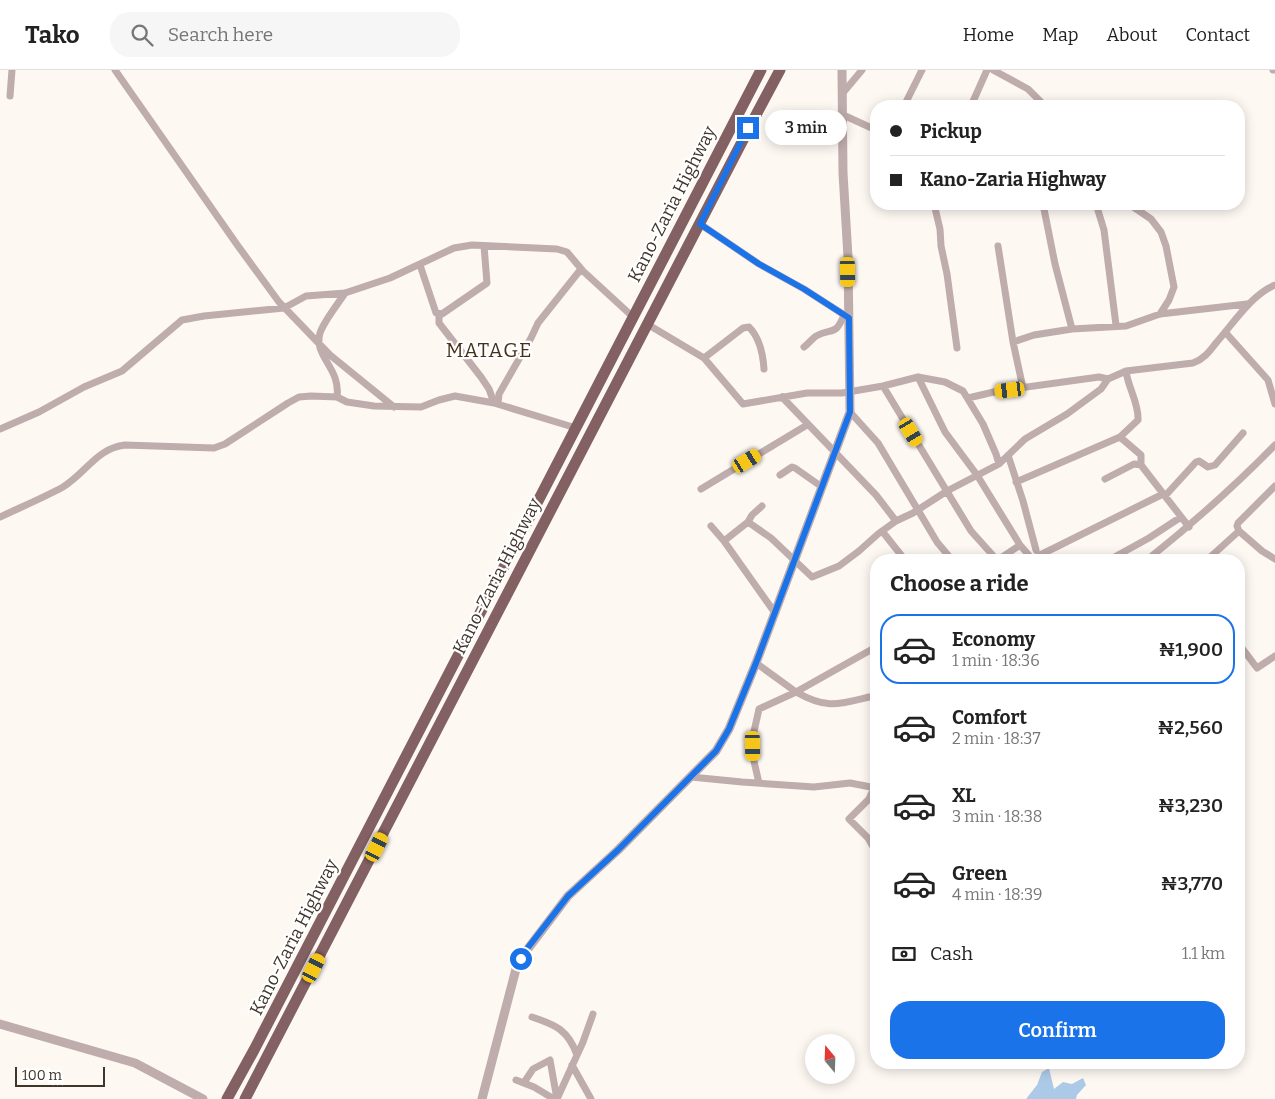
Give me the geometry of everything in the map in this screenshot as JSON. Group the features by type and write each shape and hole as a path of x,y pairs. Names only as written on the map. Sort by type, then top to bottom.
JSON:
{"highway":[{"name":"Kano-Zaria Highway","path":"227,1099 761,70"},
{"name":"Kano-Zaria Highway","path":"245,1099 780,70"},
{"path":"743,106 757,112"}],"street":[{"path":"10,96 12,70"},
{"path":"115,70 238,246 284,308 330,355 394,407"},
{"path":"482,1099 516,969 526,950 568,896 618,850 691,777 716,751 729,729 756,663 850,412 851,390 846,316 842,70"},
{"path":"842,94 862,70"},
{"path":"907,100 922,70"},
{"path":"974,100 987,70"},
{"path":"993,70 1028,88 1039,100"},
{"path":"842,114 870,127"},
{"path":"935,210 940,229 957,348"},
{"path":"1044,210 1055,264 1072,329"},
{"path":"1098,210 1104,230 1116,325"},
{"path":"1138,210 1151,219 1161,232 1166,246 1174,287 1169,300 1160,314"},
{"path":"700,224 759,264 804,289 846,316"},
{"path":"0,429 39,412 84,387 122,371 182,320 284,308 306,296 345,294 390,278 454,248 472,245 557,249 567,252 581,269 633,317"},
{"path":"439,315 487,283 484,246"},
{"path":"998,246 1012,342 1022,388"},
{"path":"420,265 436,313 439,315 439,323 481,377 496,404"},
{"path":"496,404 499,394 538,323 581,269"},
{"path":"748,522 771,538 812,577 839,566 882,530 896,521 947,491 999,464 1025,439 1067,414 1100,389 1108,380 1126,371 1193,363 1202,359 1238,318 1247,304 1275,285"},
{"path":"337,397 339,387 337,380 318,343 320,331 345,294"},
{"path":"1012,342 1034,335 1072,329 1116,325 1126,326 1160,314 1247,304"},
{"path":"804,347 816,336 833,332 839,327 846,316"},
{"path":"647,324 704,358 743,404 806,393 842,393 883,386 918,377 945,382 963,390 983,424 999,464"},
{"path":"704,358 743,328 749,327 760,345 764,369"},
{"path":"1226,332 1268,380 1275,404"},
{"path":"1016,482 1120,437 1138,420 1138,413 1126,371"},
{"path":"918,377 946,432 977,475 1020,545 1028,554"},
{"path":"968,398 998,391 1099,377 1108,380"},
{"path":"883,386 971,531 992,554"},
{"path":"0,516 64,486 106,450 116,446 214,448 225,444 299,397 337,397 347,402 374,406 421,407 456,396 496,404 576,428"},
{"path":"782,397 807,425 876,494 896,521"},
{"path":"850,412 878,443 937,542 947,554"},
{"path":"701,489 807,425"},
{"path":"1043,554 1164,495 1196,462 1199,461 1208,467 1214,465 1243,433"},
{"path":"1120,437 1140,455 1141,465 1189,527"},
{"path":"1155,554 1189,527 1243,478 1275,445"},
{"path":"1008,455 1036,550"},
{"path":"1105,480 1134,464 1141,465"},
{"path":"780,475 792,467 822,487"},
{"path":"1275,486 1238,522 1239,531 1262,551 1275,559"},
{"path":"724,541 748,522 752,515 762,506"},
{"path":"1120,554 1181,517"},
{"path":"711,526 724,541 775,613"},
{"path":"882,530 900,554"},
{"path":"1214,554 1239,531"},
{"path":"1006,554 1020,545"},
{"path":"759,783 754,757 753,736 758,708 796,692 870,650"},
{"path":"1245,652 1257,668 1275,656"},
{"path":"756,663 796,692 812,701 825,704 840,704 869,697"},
{"path":"691,777 814,786 850,782 870,787"},
{"path":"870,797 849,819 870,842"},
{"path":"556,1099 577,1055 593,1014"},
{"path":"532,1017 552,1024 562,1031 574,1046 577,1055"},
{"path":"0,1024 135,1063 203,1099"},
{"path":"525,1081 533,1069 550,1060 557,1093 556,1099"},
{"path":"572,1065 591,1099"},
{"path":"516,1080 556,1099"}],"water":[{"path":"1049,1069 1054,1089 1063,1082 1072,1084 1083,1078 1086,1085 1077,1095 1076,1099 1026,1099 1037,1085 1042,1072"}],"district":[{"name":"MATAGE","path":"489,350"}],"route":[{"path":"521,959 568,896 618,850 716,751 729,729 756,663 850,412 849,318 804,289 759,264 700,224 748,128"}]}
